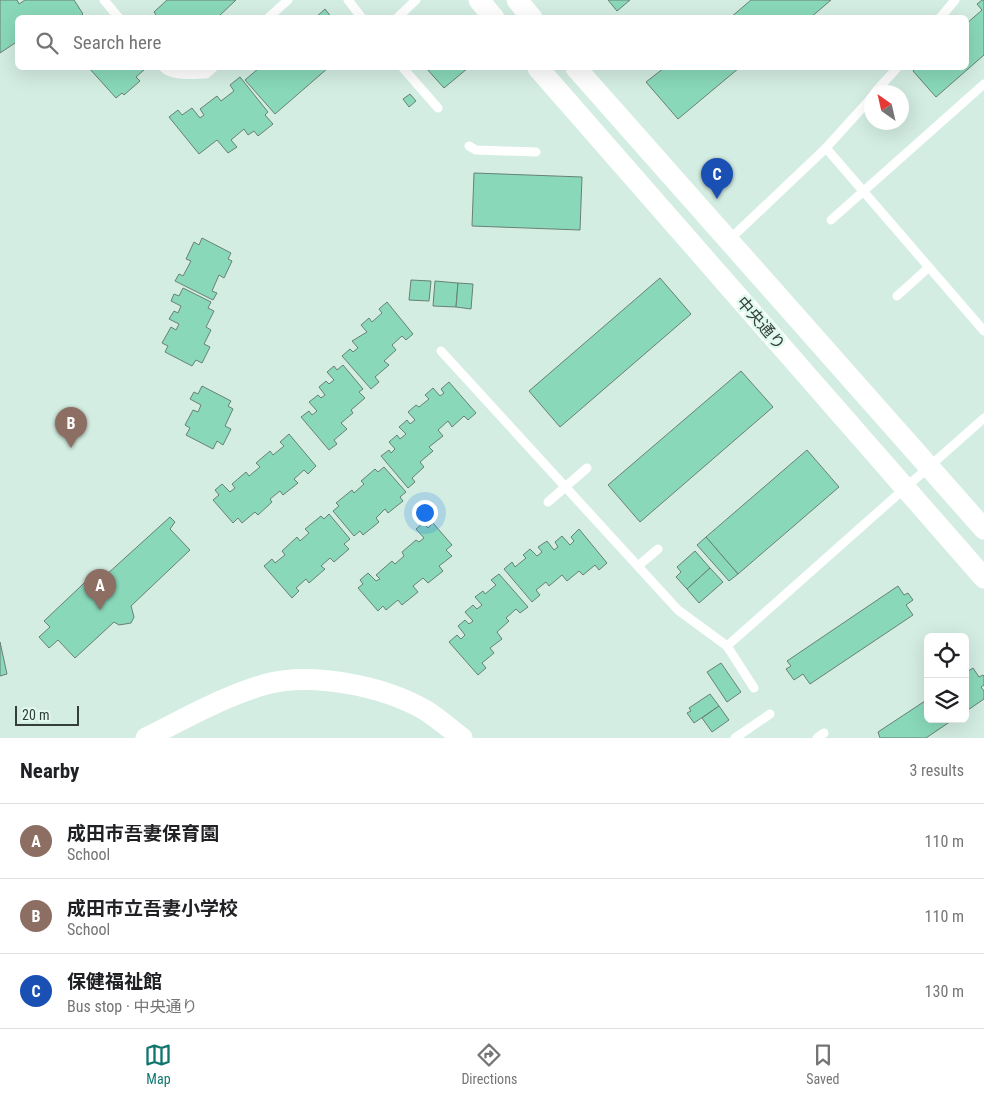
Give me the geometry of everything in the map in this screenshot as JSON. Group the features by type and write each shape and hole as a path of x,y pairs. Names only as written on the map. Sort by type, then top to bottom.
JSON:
{"street":[{"path":"479,0 492,15"},
{"path":"517,0 530,15"},
{"name":"中央通り","path":"540,70 984,578"},
{"name":"中央通り","path":"578,70 984,529"},
{"path":"146,738 233,695 266,684 300,680 336,682 381,690 426,710 462,738"}],"lane":[{"path":"104,0 116,15"},
{"path":"271,15 288,0"},
{"path":"348,0 360,15"},
{"path":"400,15 416,0"},
{"path":"942,15 955,0"},
{"path":"167,70 184,74 206,74 211,70"},
{"path":"405,70 438,108"},
{"path":"881,85 895,70"},
{"path":"831,220 984,84"},
{"path":"729,240 826,148 864,106"},
{"path":"469,146 476,150 536,152"},
{"path":"826,148 984,331"},
{"path":"897,296 928,268"},
{"path":"441,351 678,610 727,646 754,688"},
{"path":"727,646 984,418"},
{"path":"548,502 587,468"},
{"path":"638,566 658,549"},
{"path":"735,738 770,714"}],"building":[{"path":"0,0 17,0 19,4 25,0 74,0 83,14 15,15 15,43 0,53"},
{"path":"167,0 236,0 220,15 156,15 154,12"},
{"path":"608,0 630,0 617,11"},
{"path":"751,0 831,0 814,15 734,15"},
{"path":"984,0 984,55 969,68 969,21 982,10 977,4"},
{"path":"325,9 330,15 318,15"},
{"path":"91,70 144,70 136,77 140,81 124,95 122,93 116,98"},
{"path":"257,70 326,70 275,114 245,80"},
{"path":"428,70 466,70 444,88"},
{"path":"661,70 737,70 678,119 646,82"},
{"path":"914,70 967,70 936,97 913,71"},
{"path":"240,77 268,112 265,115 273,124 258,136 254,131 248,135 244,129 231,140 237,147 228,153 217,140 199,154 169,117 178,110 182,115 192,108 200,118 204,115 200,109 217,96 221,101 234,91 230,85"},
{"path":"410,94 416,101 409,107 403,99"},
{"path":"474,173 582,177 580,230 472,226"},
{"path":"202,238 231,253 228,259 232,261 224,278 219,275 212,291 217,293 213,300 175,281 179,274 183,276 191,261 186,259 194,242 199,245"},
{"path":"660,278 691,314 560,427 529,391"},
{"path":"411,280 431,281 429,301 409,300"},
{"path":"435,281 458,283 456,307 433,306"},
{"path":"458,283 473,284 471,309 456,307"},
{"path":"183,288 211,302 208,308 214,311 206,327 211,330 204,344 210,347 202,363 196,360 192,366 165,352 168,346 162,343 171,327 176,330 179,324 169,319 174,311 178,313 181,306 171,301 174,294 179,296"},
{"path":"387,302 413,334 406,340 402,336 392,345 396,350 384,361 389,365 375,377 379,382 371,389 342,356 350,349 353,352 358,348 352,341 367,332 361,325 369,318 372,322 382,313 379,309"},
{"path":"343,365 363,389 359,392 365,398 351,410 353,413 341,423 347,429 334,440 337,444 329,450 301,417 309,411 312,415 317,411 309,402 318,395 321,398 325,395 319,387 326,381 329,384 334,380 327,372 334,366 337,370"},
{"path":"741,371 773,407 640,522 608,485"},
{"path":"449,382 476,413 468,420 464,416 452,427 448,421 438,430 443,436 429,447 433,451 420,462 424,467 412,478 415,482 408,488 381,456 389,450 391,453 395,449 389,442 397,435 400,439 406,434 399,427 407,420 410,424 415,420 408,412 416,405 419,407 429,399 425,395 433,388 440,396 444,393 441,389"},
{"path":"202,386 231,401 228,406 233,409 225,426 231,429 223,445 217,441 213,449 186,435 190,428 185,425 193,410 198,412 201,405 190,399 194,392 198,394"},
{"path":"289,434 316,466 308,474 304,470 294,479 298,483 283,495 280,491 270,499 272,502 258,515 255,512 242,523 238,518 233,523 213,500 219,495 215,490 222,484 230,492 235,488 232,484 246,472 249,476 260,467 256,463 270,451 273,455 284,446 280,442"},
{"path":"807,450 839,487 738,574 706,537"},
{"path":"384,467 406,492 400,497 403,501 388,513 385,509 376,518 379,522 363,535 360,531 354,536 333,511 339,506 336,503 352,490 354,493 364,484 361,481 375,469 378,472"},
{"path":"329,514 350,539 344,544 349,549 334,562 330,558 321,566 325,569 309,583 306,579 296,588 299,591 292,598 264,566 272,559 275,563 285,555 282,551 297,537 300,541 309,533 305,529 321,516 324,519"},
{"path":"170,517 175,522 170,529 190,550 131,606 134,617 131,623 119,625 114,622 75,658 58,640 49,648 39,637 50,627 44,621 99,569 105,576"},
{"path":"423,523 428,528 433,523 452,545 446,550 452,556 439,566 443,571 428,583 423,578 413,586 418,592 402,605 398,600 386,610 383,606 378,611 358,588 363,584 360,580 368,573 376,581 380,579 376,575 392,561 395,564 404,556 402,552 416,540 419,542 424,538 416,529"},
{"path":"579,529 607,563 599,570 595,565 583,575 579,571 567,581 562,575 549,586 546,582 536,590 540,595 532,602 504,569 512,562 515,567 526,558 523,555 530,549 537,556 542,552 538,547 547,541 554,550 558,547 555,542 562,536 570,545 574,541 571,537"},
{"path":"706,537 738,574 729,581 697,545"},
{"path":"695,551 710,568 687,589 676,577 681,572 677,567"},
{"path":"710,568 723,582 699,603 687,589"},
{"path":"499,574 528,607 520,613 516,609 506,618 509,621 497,632 502,639 490,648 494,653 482,663 486,668 478,675 449,642 457,635 461,639 465,635 458,626 465,620 469,624 473,621 465,612 473,605 477,609 482,605 475,597 483,591 485,594 496,585 491,580"},
{"path":"898,586 904,595 908,593 913,600 906,605 913,615 810,684 803,674 794,680 786,669 791,666 787,661"},
{"path":"0,642 7,674 0,676"},
{"path":"721,663 741,692 727,702 707,672"},
{"path":"973,668 979,677 984,676 984,685 981,687 984,691 984,699 969,709 969,678 969,670"},
{"path":"710,694 719,706 694,723 687,713 691,711 689,708"},
{"path":"924,702 924,723 948,723 926,738 880,738 878,732"},
{"path":"719,706 729,720 712,732 702,718"}],"place":[{"name":"保健福祉館","path":"717,199"},
{"name":"成田市立吾妻小学校","path":"71,448"},
{"name":"成田市吾妻保育園","path":"100,610"}]}
